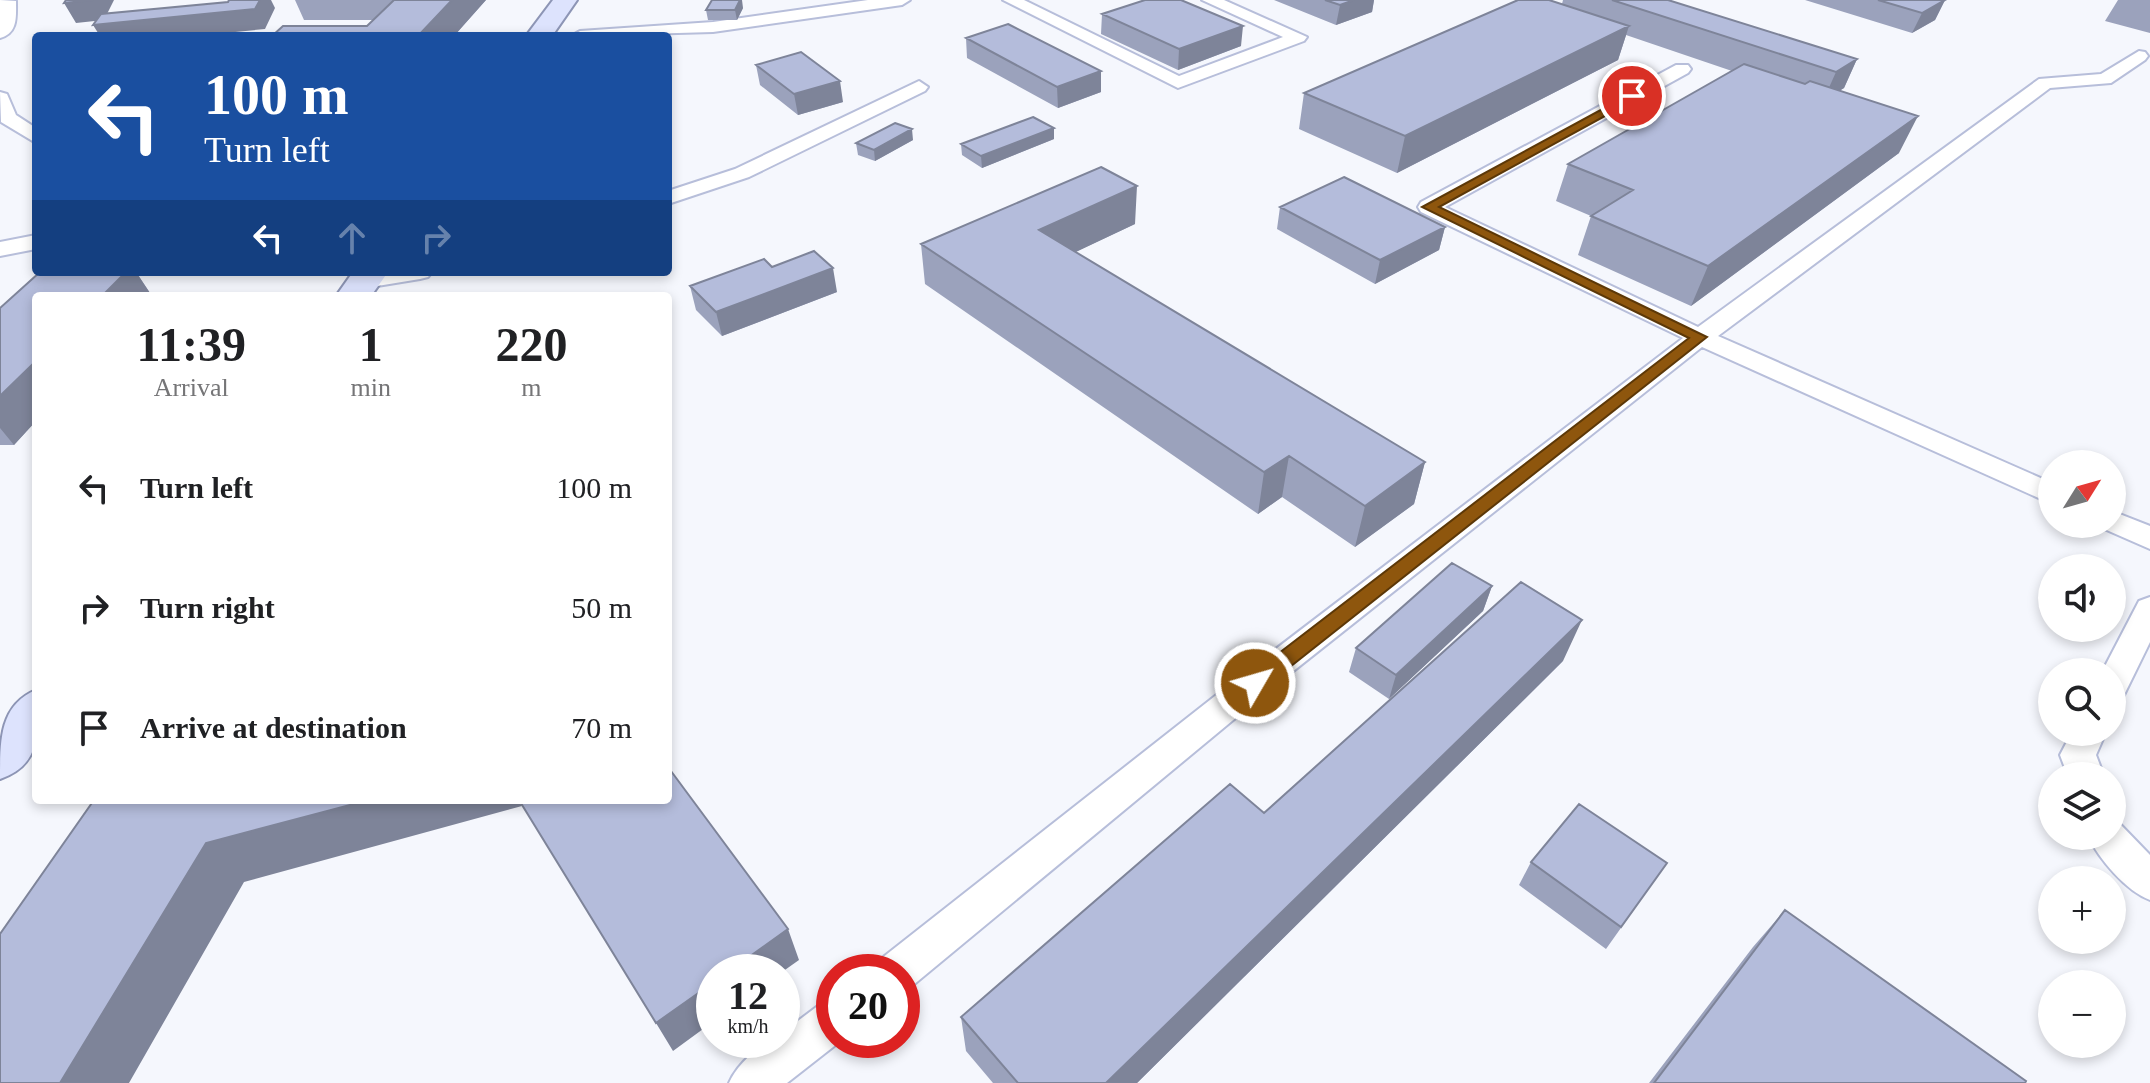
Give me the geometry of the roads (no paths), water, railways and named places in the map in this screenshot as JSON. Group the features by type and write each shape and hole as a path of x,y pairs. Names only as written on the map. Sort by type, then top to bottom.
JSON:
{"main road":[{"path":"542,32 565,0"},
{"path":"0,757 32,715"}],"lane":[{"path":"639,32 713,27 902,0"},
{"path":"1011,0 1178,83 1298,37 1210,0"},
{"path":"0,2 8,1 7,26 0,33"},
{"path":"919,954 1255,683 1700,337 2045,83 2105,79 2139,56"},
{"path":"1682,69 1429,207 1700,337 2038,488"},
{"path":"672,197 742,173 919,87"},
{"path":"0,98 8,118 32,134"},
{"path":"0,249 32,243"},
{"path":"363,283 399,276"},
{"path":"2126,527 2150,538"},
{"path":"2126,658 2150,609"},
{"path":"2120,850 2150,882"},
{"path":"751,1083 816,1034"}]}
